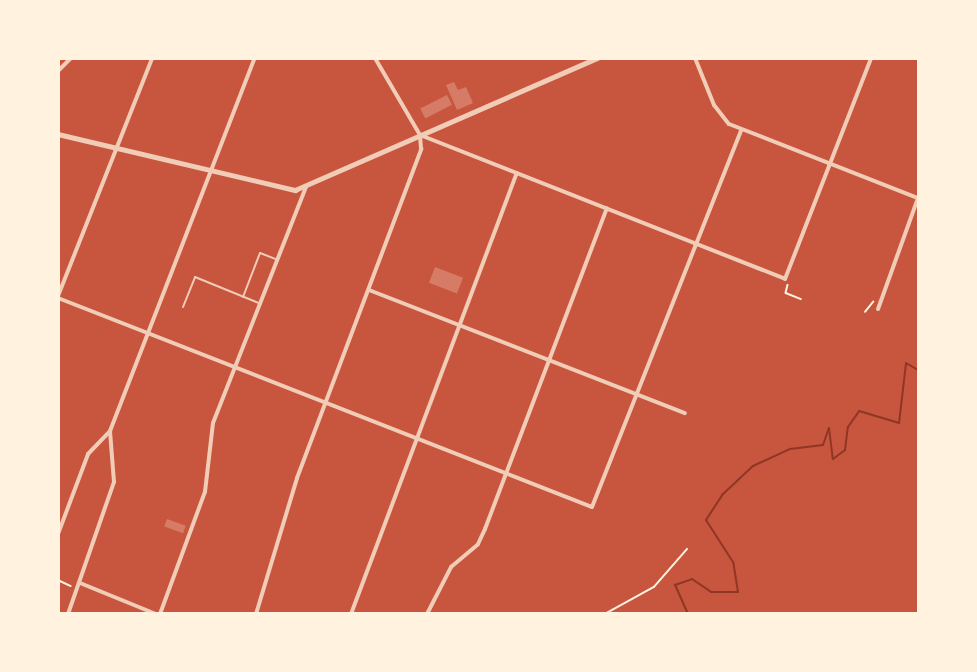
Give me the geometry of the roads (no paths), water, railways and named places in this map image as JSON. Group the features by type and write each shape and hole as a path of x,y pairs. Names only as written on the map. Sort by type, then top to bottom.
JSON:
{"street":[{"path":"58,71 70,58"},
{"path":"152,58 58,297 236,370 592,507 741,130"},
{"path":"58,534 88,454 110,431 209,171 255,58"},
{"path":"256,614 326,405 420,154 420,135 375,58"},
{"path":"58,134 286,189 306,188 420,135 597,58"},
{"path":"695,58 720,116 741,130 918,198 879,307"},
{"path":"420,135 785,279 871,58"},
{"path":"351,614 517,173"},
{"path":"80,583 158,614 205,492 213,423 236,370 306,188"},
{"path":"426,614 451,567 478,544 607,208"},
{"path":"369,290 459,327 685,413"},
{"path":"68,614 114,482 110,431"}],"lane":[{"path":"243,297 260,253 278,260"},
{"path":"183,307 195,277 261,304"}],"waterway":[{"path":"688,614 675,585 692,579 711,592 738,592 733,562 706,520 722,495 753,466 790,449 823,445 829,428 833,459 845,450 848,427 859,411 899,423 906,363 918,370"}]}
